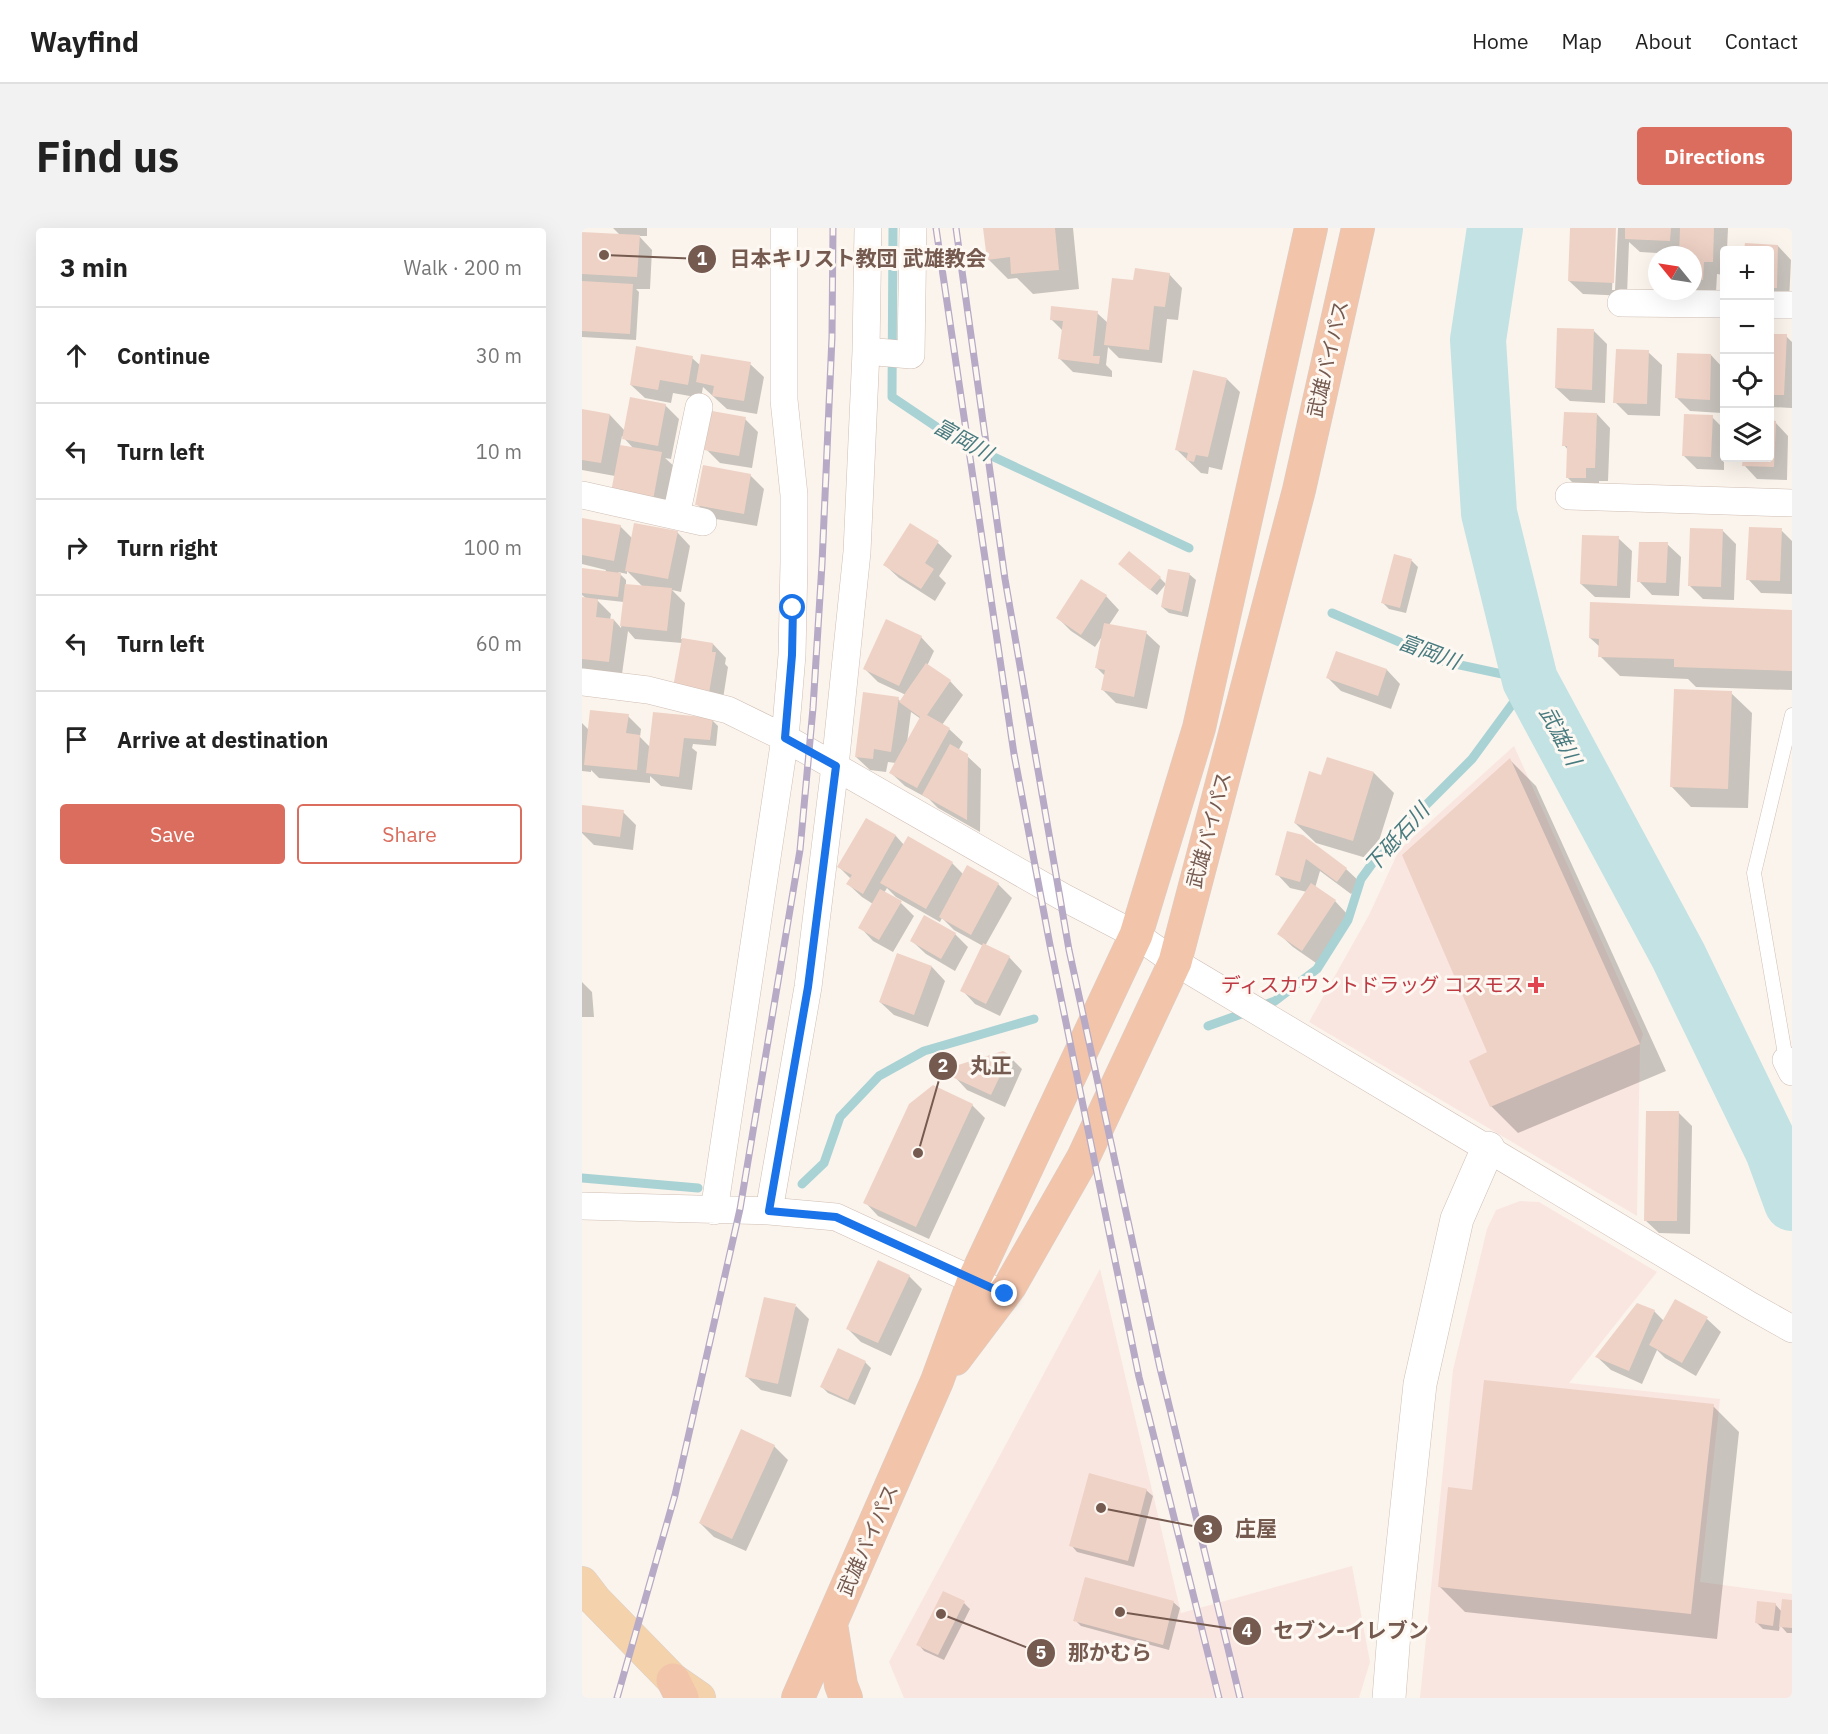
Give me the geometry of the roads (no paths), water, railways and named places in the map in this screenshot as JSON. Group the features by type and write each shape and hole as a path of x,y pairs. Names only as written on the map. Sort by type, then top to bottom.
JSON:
{"highway":[{"name":"武雄バイパス","path":"798,1698 937,1381 974,1280 1136,935 1199,728 1311,228"},
{"name":"武雄バイパス","path":"937,1381 1005,1294 1083,1158 1175,962 1299,489 1358,228"},
{"path":"831,1624 841,1684 846,1698"}],"main road":[{"path":"582,1582 594,1600 684,1692"}],"street":[{"path":"714,1211 785,738 792,655 794,495 784,400 784,228"},
{"path":"769,1211 808,987 836,766 857,552 866,351 868,228"},
{"path":"866,351 911,355 913,228"},
{"path":"1621,303 1720,304"},
{"path":"1774,305 1792,305"},
{"path":"676,516 699,407"},
{"path":"582,495 703,522"},
{"path":"1569,496 1792,503"},
{"path":"582,682 648,690 728,710 785,738 1063,897 1136,935 1175,962 1488,1148 1790,1334"},
{"path":"1389,1698 1420,1384 1457,1219 1488,1148"},
{"path":"582,1206 769,1211 836,1217 1005,1294"}],"lane":[{"path":"1789,1066 1754,873 1792,715"}],"waterway":[{"name":"富岡川","path":"893,228 892,397 953,438 1189,548"},
{"name":"武雄川","path":"1495,228 1478,340 1489,513 1530,680 1678,955 1773,1151 1792,1203"},
{"name":"下砥石川","path":"1259,1007 1275,1001 1317,969 1348,920 1361,879 1385,846 1472,759 1530,680 1446,662 1332,613"},
{"name":"下砥石川","path":"1208,1026 1247,1012"},
{"name":"下砥石川","path":"802,1184 824,1163 840,1117 879,1076 924,1051 1034,1019"},
{"name":"下砥石川","path":"582,1178 698,1188"}],"railway":[{"path":"617,1698 675,1495 740,1209 800,850 813,708 822,564 832,337 833,228"},
{"path":"936,228 1014,754 1050,945 1139,1377 1219,1698"},
{"path":"956,228 1005,579 1069,950 1160,1368 1240,1698"}],"place":[{"name":"日本キリスト教団 武雄教会","path":"604,255"},
{"name":"ディスカウントドラッグ コスモス","path":"1536,985"},
{"name":"丸正","path":"918,1153"},
{"name":"庄屋","path":"1101,1508"},
{"name":"セブン-イレブン","path":"1120,1612"},
{"name":"那かむら","path":"941,1614"}]}
